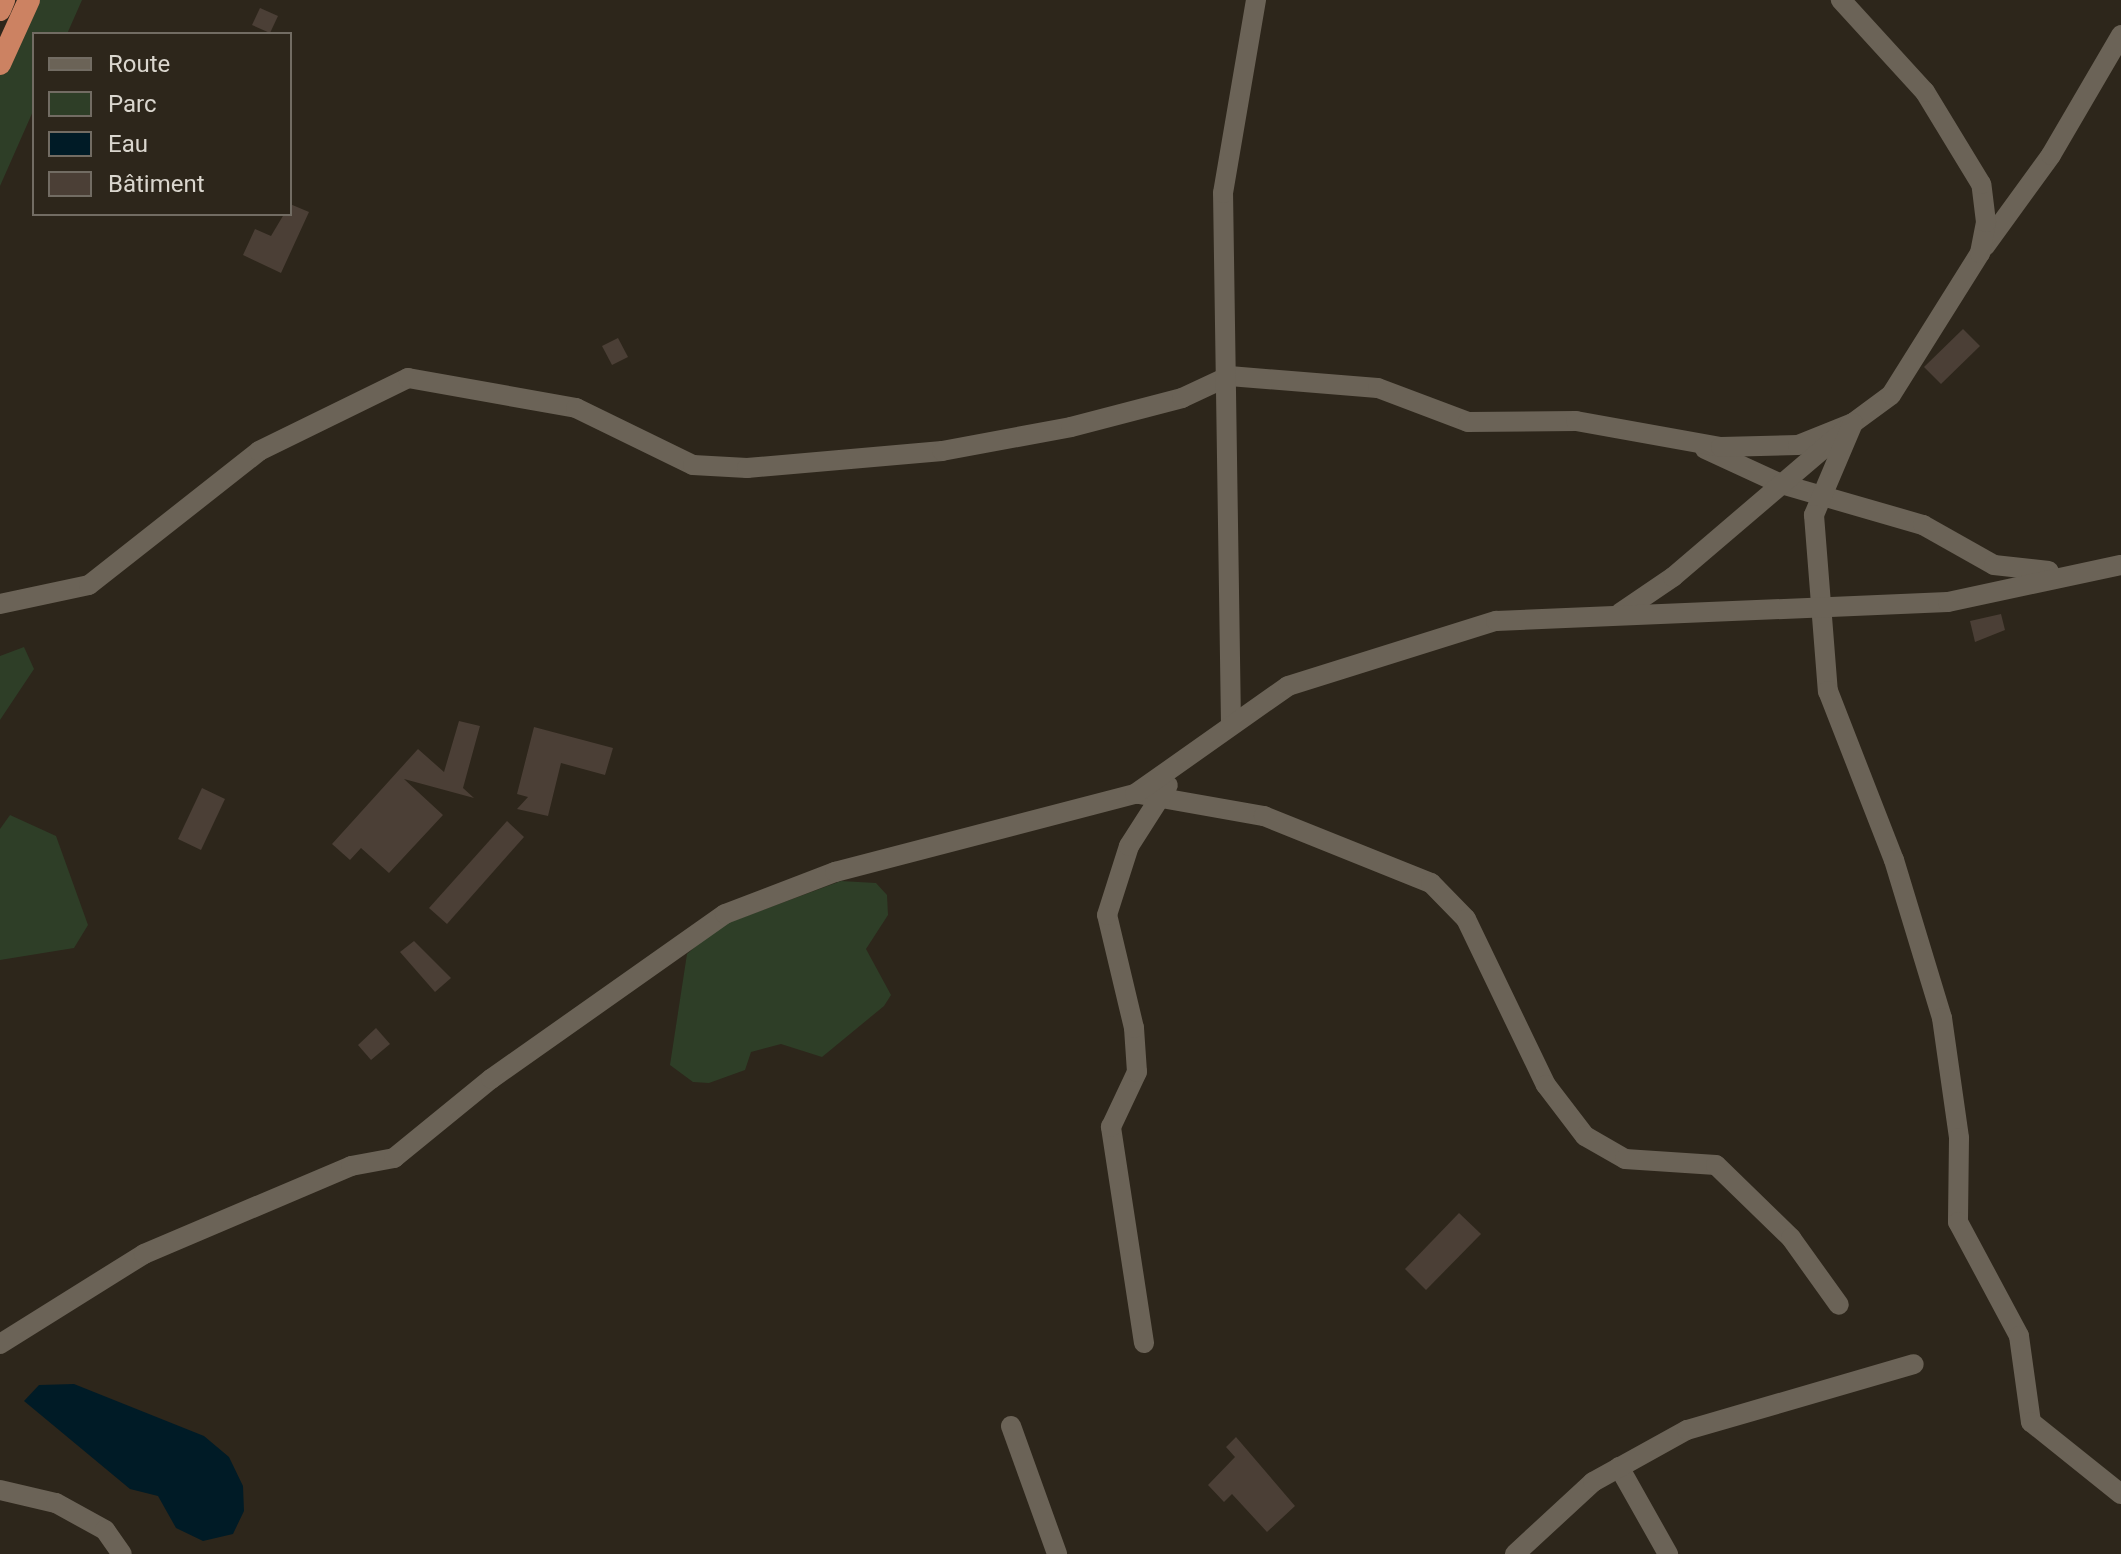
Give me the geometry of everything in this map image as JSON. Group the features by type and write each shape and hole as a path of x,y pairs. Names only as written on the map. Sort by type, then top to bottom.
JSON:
{"highway":[{"path":"0,10 4,0"},
{"path":"0,64 29,0"}],"street":[{"path":"1231,724 1229,376 1223,193 1256,0"},
{"path":"1841,0 1925,92 1981,184 1980,253"},
{"path":"1619,614 1891,395 1980,253 2051,155 2121,35"},
{"path":"0,604 89,585 259,451 408,378 576,408 693,465 747,468 942,451 1042,432 1182,398 1229,376 1378,388 1468,422 1576,421 1721,447 1798,445 1853,423"},
{"path":"1853,423 1814,515 1821,610 1837,728 1894,860 1942,1018 1959,1138 1958,1222 2019,1336 2031,1422 2121,1494"},
{"path":"1683,438 1781,484 1820,498 1923,525 1994,565 2062,573"},
{"path":"1135,794 1176,771 1231,724 1288,686 1462,629 1619,614 1821,610 1948,602 2062,573 2121,565"},
{"path":"1144,1343 1111,1127 1137,1072 1134,1028 1107,915 1129,846 1176,771"},
{"path":"0,1344 144,1254 351,1166 394,1158 491,1079 725,914 835,872 1135,794 1163,793 1264,816 1431,883 1466,919 1546,1085 1585,1136 1625,1159 1716,1165 1791,1238 1839,1305"},
{"path":"1515,1554 1619,1467 1687,1430 1914,1364"},
{"path":"1011,1426 1057,1554"},
{"path":"1619,1467 1668,1554"},
{"path":"0,1490 56,1503 105,1530 122,1554"}],"green space":[{"path":"32,0 82,0 68,32 32,32 32,114 0,186 0,72"},
{"path":"24,647 34,669 0,720 0,656"},
{"path":"10,815 56,836 88,925 74,948 0,960 0,829"},
{"path":"841,881 876,883 887,895 888,915 866,949 891,995 884,1006 822,1057 781,1044 751,1052 745,1070 709,1083 693,1082 670,1065 687,954 719,926"}],"water":[{"path":"74,1384 204,1436 229,1457 243,1486 244,1511 233,1534 203,1541 176,1528 158,1496 130,1489 24,1401 39,1385"}],"building":[{"path":"260,8 278,16 270,32 252,25"},
{"path":"292,205 309,212 281,273 243,255 255,229 271,236 283,216 292,216"},
{"path":"1963,329 1980,346 1941,384 1924,367"},
{"path":"618,338 628,357 612,365 602,346"},
{"path":"2001,614 2005,630 1975,642 1970,621"},
{"path":"459,721 480,726 463,788 474,798 404,779 443,815 389,873 361,848 350,860 332,844 418,749 444,772"},
{"path":"534,727 613,748 605,775 561,763 548,816 517,809 528,797 517,794"},
{"path":"202,788 225,799 201,850 178,839"},
{"path":"507,821 524,837 447,924 429,908"},
{"path":"414,941 451,978 435,992 400,952"},
{"path":"376,1028 390,1044 371,1060 358,1045"},
{"path":"1459,1213 1481,1234 1426,1290 1405,1269"},
{"path":"1236,1437 1295,1506 1267,1532 1232,1494 1224,1502 1208,1485 1235,1457 1226,1447"}]}
